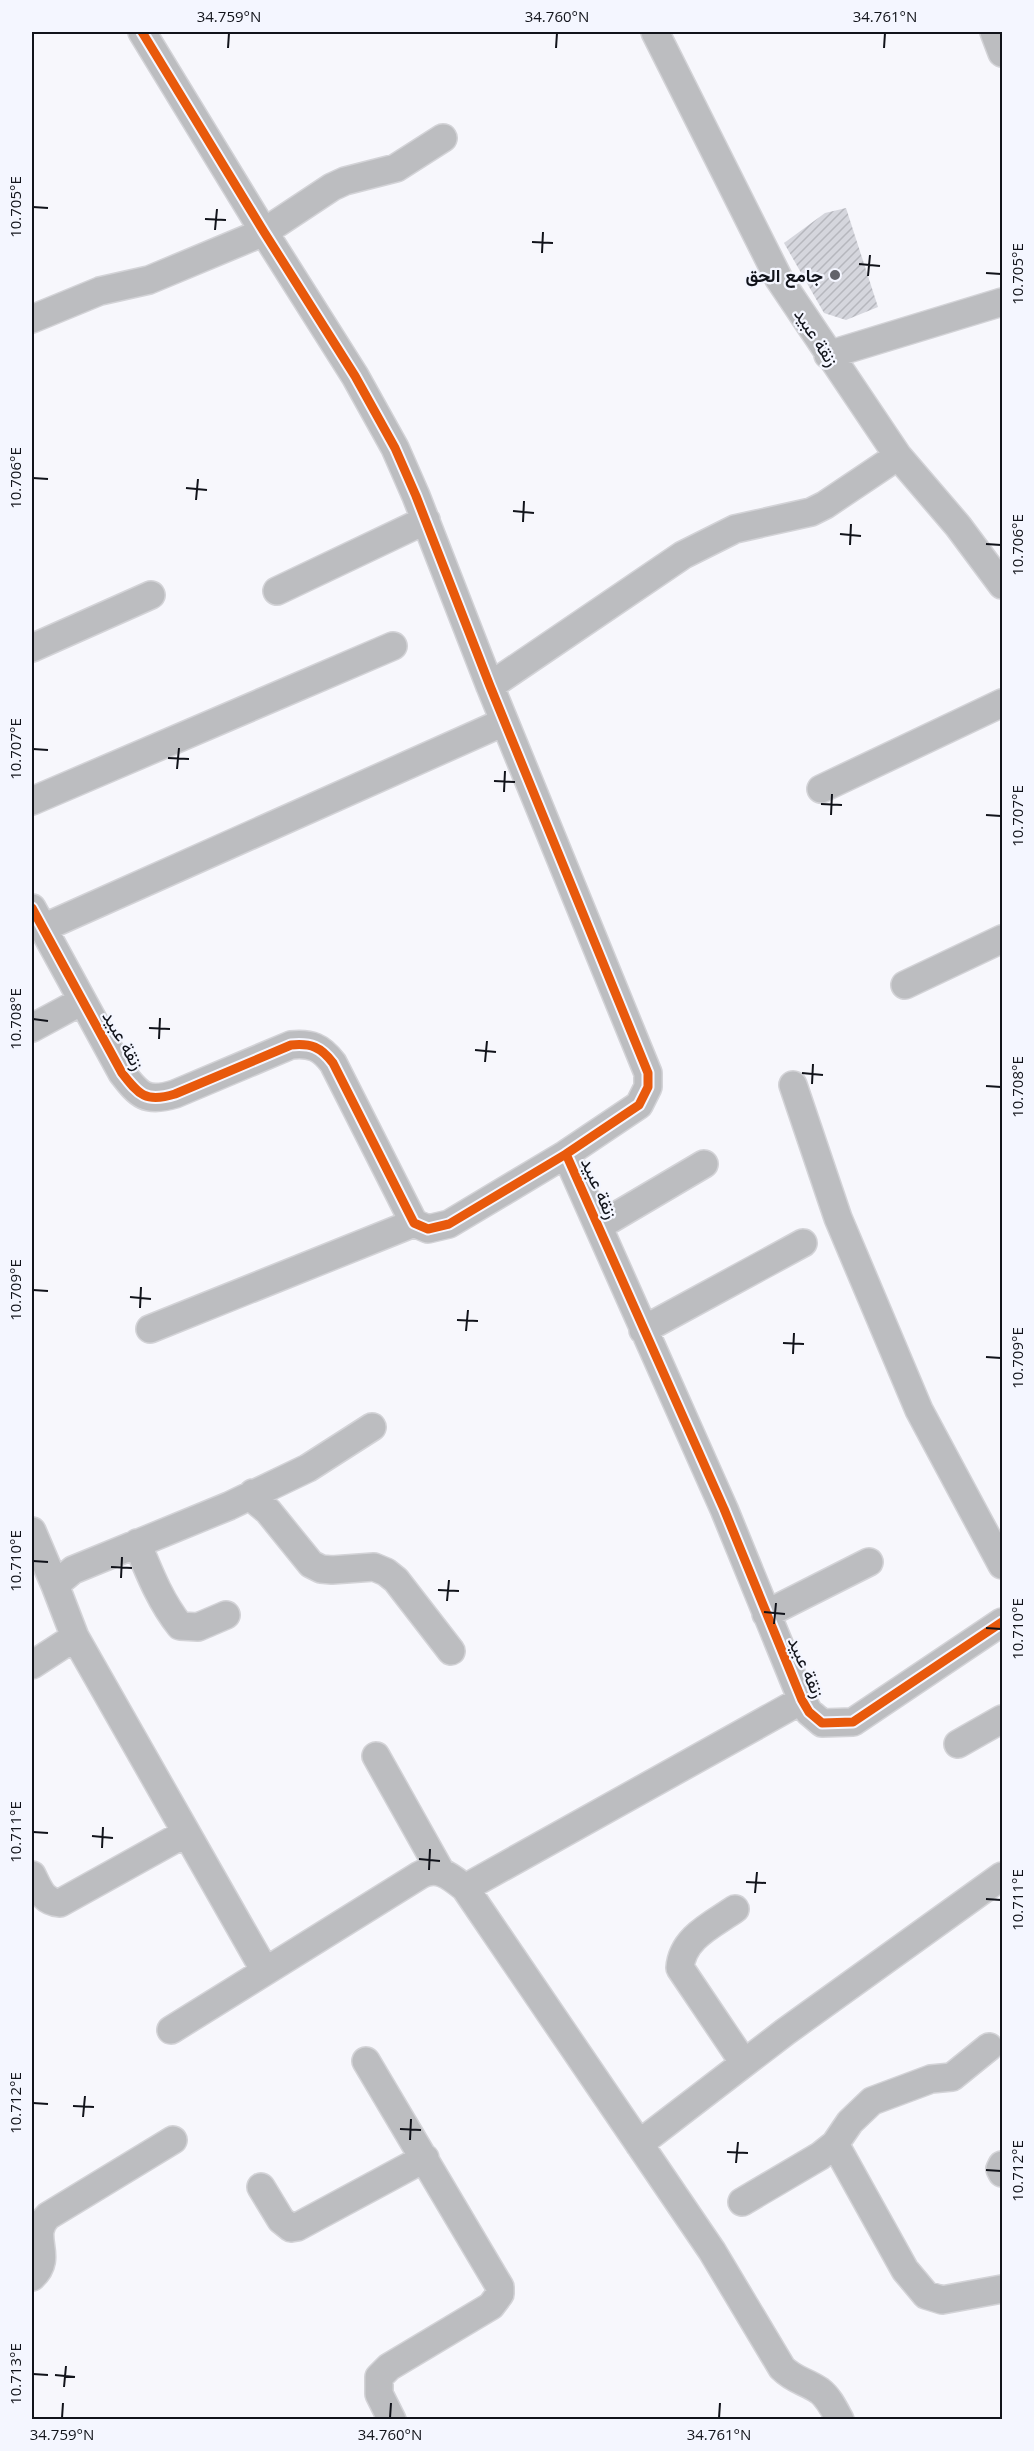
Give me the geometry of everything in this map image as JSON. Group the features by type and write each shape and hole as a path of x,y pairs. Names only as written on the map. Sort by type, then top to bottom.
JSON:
{"street":[{"path":"142,32 373,406 395,448 648,1073 648,1087 639,1105 566,1154"},
{"name":"زنقة عبيد","path":"655,32 779,279 898,456 958,526 1002,585"},
{"path":"994,32 1002,53"},
{"path":"32,319 100,291 148,280 264,232 332,187 345,181 396,168 443,138"},
{"path":"828,355 1002,302"},
{"path":"490,686 683,555 735,529 811,512 898,456"},
{"path":"277,591 426,520"},
{"path":"32,648 152,595"},
{"path":"32,801 393,646"},
{"path":"821,789 1002,703"},
{"path":"37,918 504,722"},
{"name":"زنقة عبيد","path":"37,918 122,1073 136,1091 147,1098 161,1098 175,1094 291,1045 306,1043 324,1051 333,1063 414,1223 429,1229 448,1224 566,1154 724,1509 802,1700 809,1712 822,1723 853,1722 1002,1622"},
{"path":"905,985 1002,939"},
{"path":"32,1028 82,1001"},
{"path":"793,1085 838,1218 914,1399 954,1479 1002,1565"},
{"path":"599,1226 704,1164"},
{"path":"150,1329 414,1223"},
{"path":"643,1329 803,1243"},
{"path":"55,1584 73,1570 229,1506 308,1468 372,1427"},
{"path":"253,1493 257,1502 268,1511 310,1564 321,1569 374,1567 386,1572 396,1580 451,1651"},
{"path":"32,1531 75,1637 265,1971"},
{"path":"137,1543 153,1582 180,1626 198,1627 226,1615"},
{"path":"766,1614 869,1562"},
{"path":"32,1665 75,1637"},
{"path":"465,1888 802,1700"},
{"path":"958,1744 1002,1719"},
{"path":"376,1756 441,1872"},
{"path":"32,1875 38,1902 67,1901 186,1833"},
{"path":"171,2030 420,1875 433,1871 449,1875 465,1888 712,2251 782,2368 792,2378 820,2391 840,2420"},
{"path":"639,2144 940,1918 1002,1876"},
{"path":"735,1909 688,1943 681,1955 680,1968 744,2063"},
{"path":"742,2202 820,2157 835,2144 850,2122 872,2101 931,2079 952,2077 989,2047"},
{"path":"366,2061 500,2287 500,2294 491,2306 383,2371 377,2388 392,2420"},
{"path":"32,2277 40,2269 43,2261 39,2232 48,2216 173,2140"},
{"path":"835,2144 904,2270 926,2295 942,2300 1002,2289"},
{"path":"261,2187 281,2220 291,2228 297,2227 425,2158"},
{"path":"1002,2165 1000,2169 1002,2173"}],"building":[{"name":"جامع الحق","path":"846,208 878,307 846,320 824,313 784,243 825,213"}],"cycle path":[{"path":"142,32 355,376 395,448 648,1073 648,1087 639,1105 566,1154"},
{"path":"32,908 122,1073 133,1087 144,1095 157,1098 175,1094 291,1045 315,1047 324,1053 333,1063 414,1223 428,1229 449,1224 566,1154 724,1509 802,1700 809,1712 822,1723 853,1722 1002,1622"}],"place":[{"name":"جامع الحق","path":"835,275"}]}
